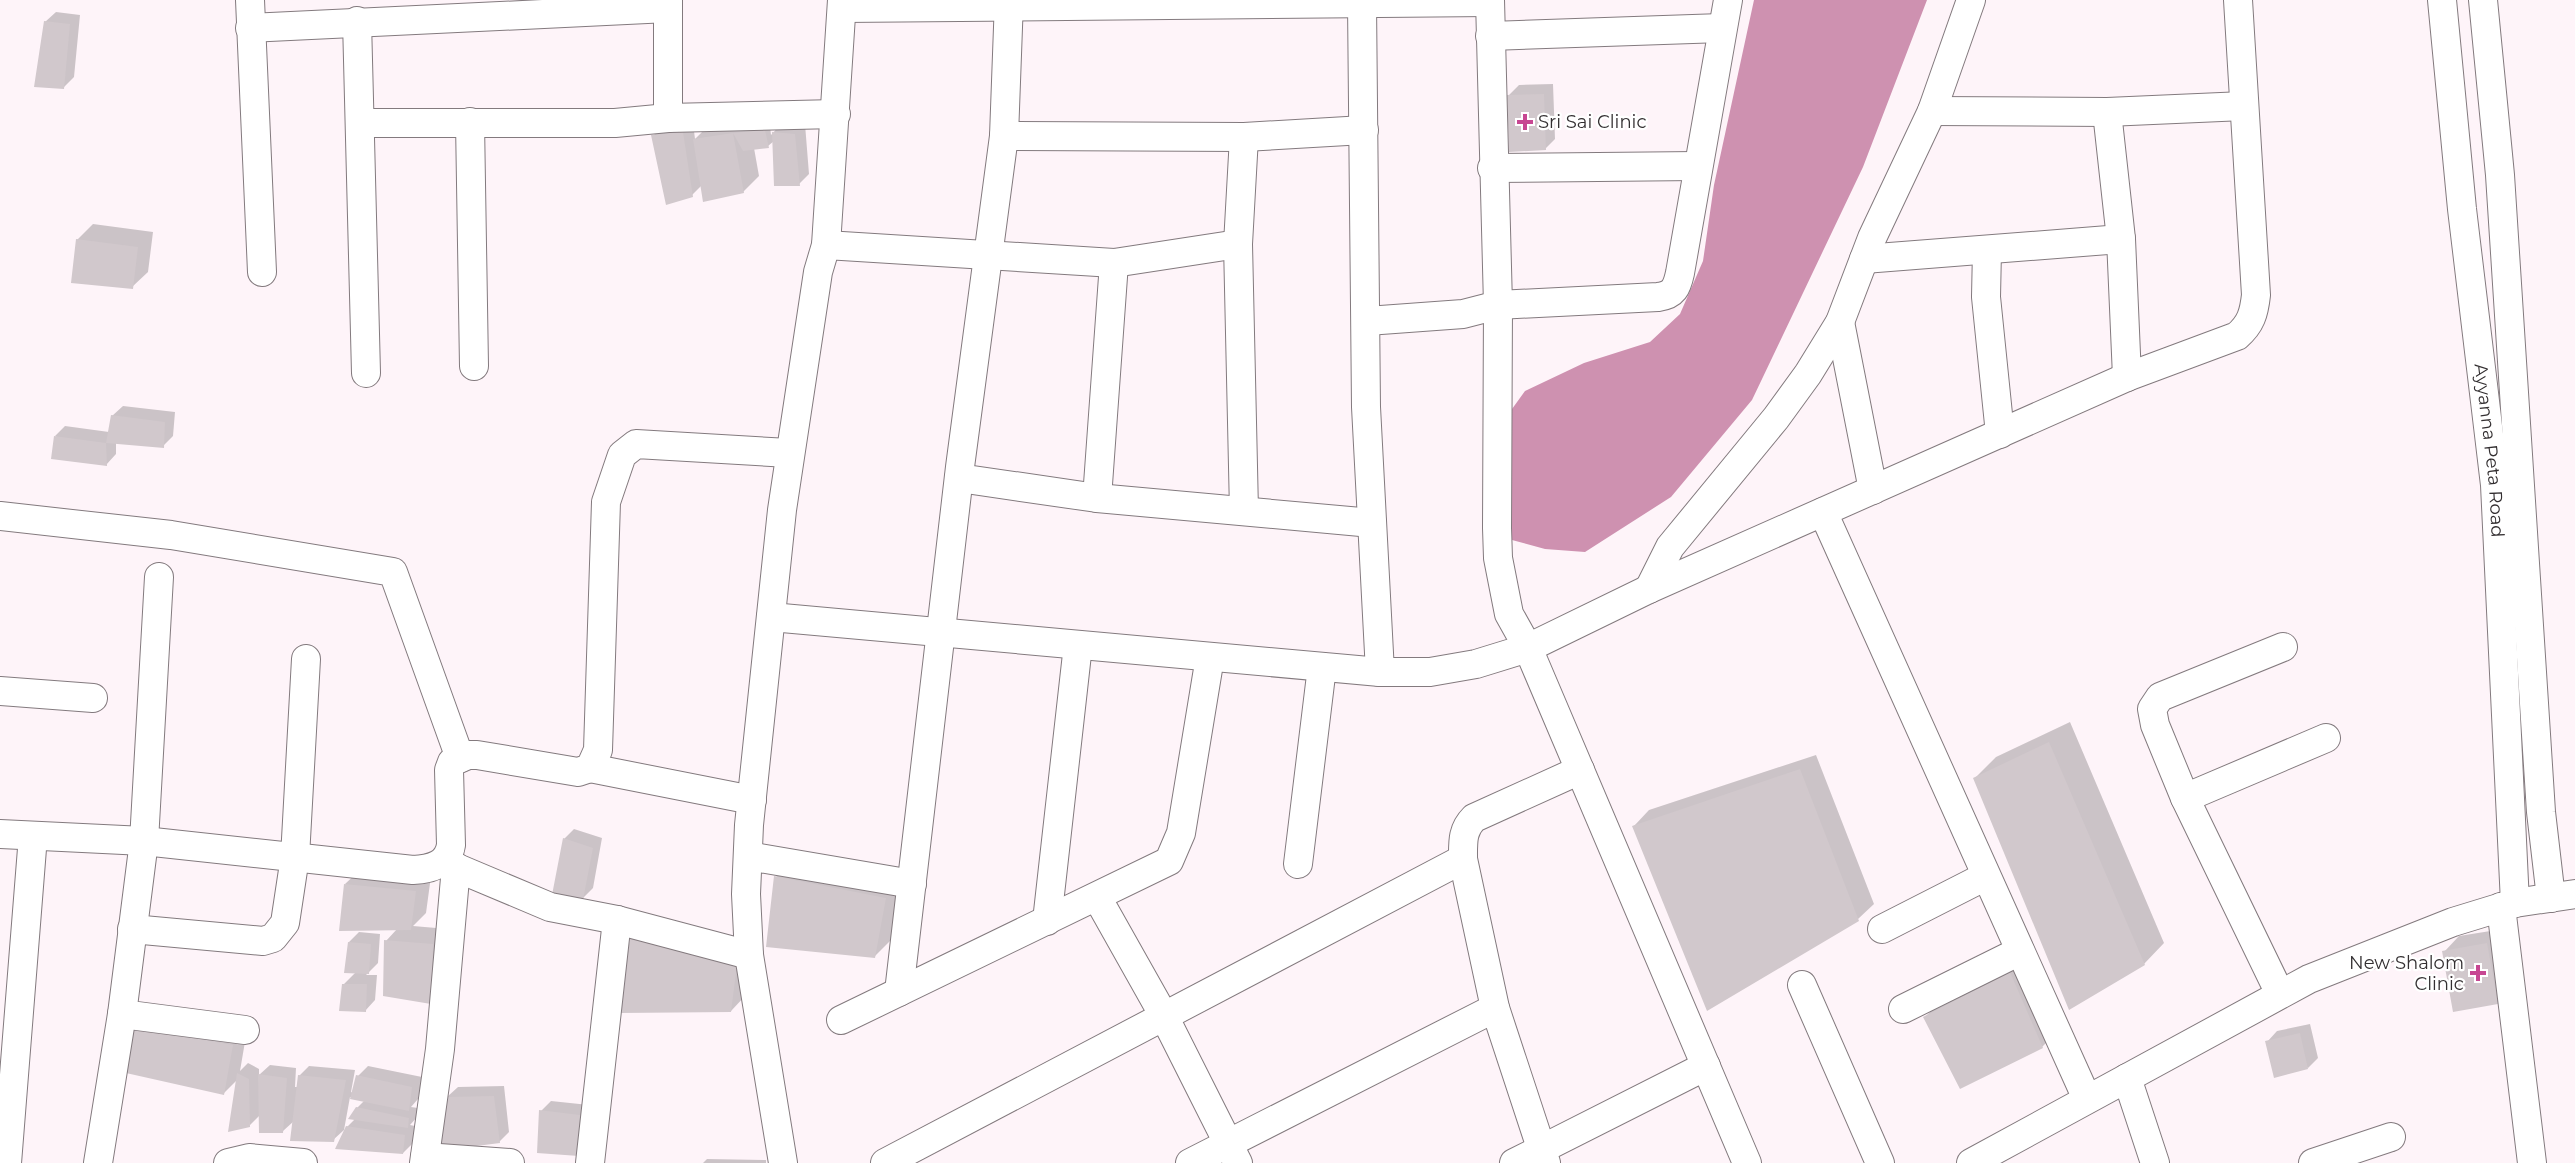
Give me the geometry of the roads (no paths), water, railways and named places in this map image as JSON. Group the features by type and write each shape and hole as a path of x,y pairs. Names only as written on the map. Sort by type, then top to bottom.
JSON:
{"street":[{"path":"250,0 262,272"},
{"path":"1367,321 1463,314 1498,305 1667,296 1674,291 1678,284 1728,0"},
{"path":"1649,589 1670,547 1776,418 1808,374 1840,322 1864,259 1932,111 1971,0"},
{"path":"771,616 1380,672 1430,672 1476,664 1528,648 1649,589 2127,377 2236,336 2248,327 2254,312 2256,295 2238,0"},
{"name":"Ayyanna Peta Road","path":"2442,0 2462,209 2495,485 2508,905 2532,1163"},
{"path":"1977,1162 2309,979 2453,921 2508,905 2563,896 2541,812 2500,175 2483,0"},
{"path":"783,1163 749,955 748,856 789,453 818,272 826,244 843,4 1490,1 1492,168 1498,305 1498,558 1509,614 1528,648 1747,1163"},
{"path":"899,992 959,478 1004,136 1009,3"},
{"path":"1362,3 1367,321 1366,407 1380,672"},
{"path":"250,28 668,4 668,118"},
{"path":"357,21 366,374"},
{"path":"1490,36 1722,28"},
{"path":"1932,111 2107,112 2244,106"},
{"path":"2107,112 2121,239 2127,377"},
{"path":"360,123 615,123 668,118 836,114"},
{"path":"470,122 474,366"},
{"path":"1004,136 1244,137 1364,130"},
{"path":"1244,137 1238,244 1244,510"},
{"path":"1492,168 1697,166"},
{"path":"1864,259 2121,239"},
{"path":"826,244 1114,263 1238,244"},
{"path":"1987,250 1986,297 2000,434"},
{"path":"1097,498 1114,263"},
{"path":"1840,322 1873,490"},
{"path":"590,768 598,750 606,502 622,455 636,444 789,453"},
{"path":"959,478 1097,498 1372,523"},
{"path":"1822,512 2087,1100"},
{"path":"0,516 171,535 393,572 460,758"},
{"path":"98,1163 122,1014 144,841 159,577"},
{"path":"1047,921 1078,645"},
{"path":"2280,994 2185,798 2155,725 2152,709 2155,702 2283,647"},
{"path":"841,1020 1161,866 1174,853 1182,833 1210,657"},
{"path":"132,929 263,941 273,938 285,923 295,857 306,659"},
{"path":"1298,864 1322,667"},
{"path":"0,691 93,698"},
{"path":"2185,798 2326,738"},
{"path":"510,1163 424,1160 440,1049 451,845 449,770 452,762 477,755 578,772 590,768 752,800"},
{"path":"1543,1156 1495,1008 1463,858 1466,826 1474,818 1580,770"},
{"path":"0,834 144,841 413,870 426,870 450,864 550,907 617,920 749,955"},
{"path":"7,1163 33,836"},
{"path":"748,856 912,884"},
{"path":"885,1163 1463,858"},
{"path":"1882,929 1986,876"},
{"path":"1097,897 1164,1016 1233,1153"},
{"path":"590,1163 617,920"},
{"path":"1903,1009 2020,951"},
{"path":"1802,985 1880,1163"},
{"path":"1190,1163 1233,1153 1495,1008"},
{"path":"122,1014 245,1030"},
{"path":"1514,1163 1543,1156 1706,1066"},
{"path":"2127,1078 2155,1163"},
{"path":"2313,1163 2391,1137"},
{"path":"228,1163 249,1158 303,1163"}],"place":[{"name":"Sri Sai Clinic","path":"1525,122"},
{"name":"New Shalom Clinic","path":"2478,973"}]}
